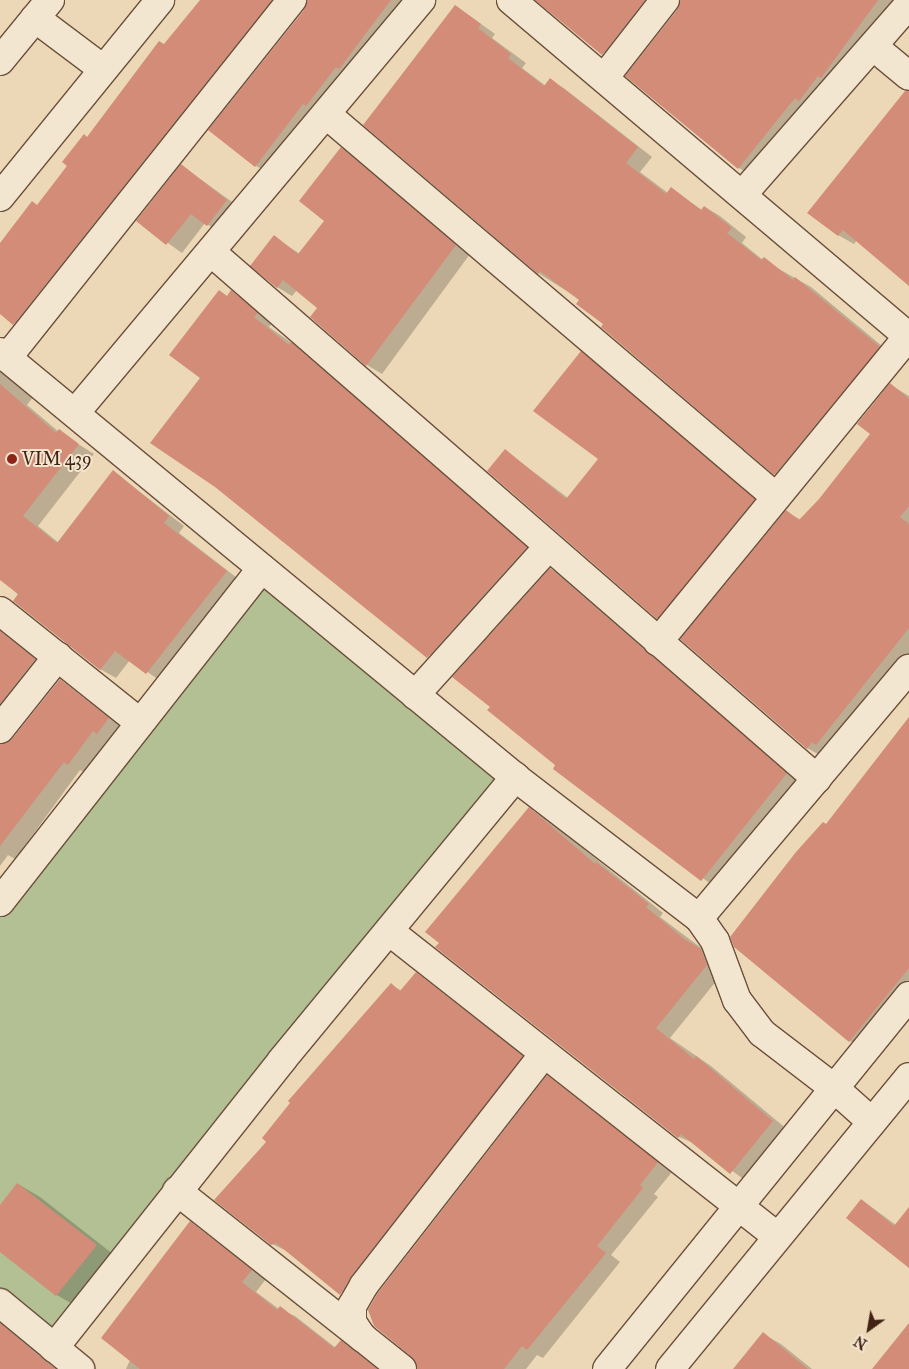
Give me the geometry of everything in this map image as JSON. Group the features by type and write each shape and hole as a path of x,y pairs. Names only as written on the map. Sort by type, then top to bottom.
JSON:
{"street":[{"path":"0,197 160,0"},
{"path":"292,0 4,355 515,777 699,918 715,941 737,1000 762,1033 834,1088 872,1122"},
{"path":"75,413 420,0"},
{"path":"511,0 909,337 658,642"},
{"path":"604,78 665,0"},
{"path":"742,196 874,47 909,4"},
{"path":"0,61 42,9 104,69"},
{"path":"874,47 909,76"},
{"path":"326,114 776,497"},
{"path":"211,252 816,779"},
{"path":"415,695 549,546"},
{"path":"0,902 138,721 262,568"},
{"path":"0,611 138,721"},
{"path":"0,729 58,656"},
{"path":"699,918 909,669"},
{"path":"54,1348 177,1191 515,777"},
{"path":"389,931 777,1236"},
{"path":"608,1369 909,996"},
{"path":"362,1337 352,1322 352,1306 364,1285 544,1054"},
{"path":"670,1369 909,1077"},
{"path":"177,1191 402,1369"},
{"path":"0,1303 80,1369"}],"green space":[{"path":"262,569 515,777 52,1340 0,1297 0,906"}],"building":[{"path":"200,0 272,0 13,325 0,314 0,243 32,201 37,205 67,166 62,162 84,134 87,137 159,41 164,44"},
{"path":"307,0 391,0 339,69 336,67 306,106 303,104 255,167 208,130 304,10"},
{"path":"535,0 645,0 602,55"},
{"path":"680,0 878,0 821,78 818,76 799,101 795,98 738,169 625,76 677,10"},
{"path":"455,5 481,24 478,28 511,54 508,58 544,86 550,78 638,147 626,163 666,194 671,187 701,210 704,206 732,228 727,233 761,260 764,257 793,280 795,277 880,347 774,475 601,327 603,324 576,304 579,300 540,271 538,274 363,125"},
{"path":"905,91 909,91 909,286 843,230 838,236 807,213"},
{"path":"341,147 456,245 366,366 310,317 317,308 283,280 277,288 250,266 274,235 298,254 324,221 299,201"},
{"path":"181,164 227,200 207,226 191,214 166,245 136,221"},
{"path":"219,290 227,296 231,290 258,313 254,317 289,345 291,342 527,547 427,658 215,487 150,443 200,378 169,355"},
{"path":"581,351 755,499 657,619 487,471 505,449 566,499 598,459 533,411"},
{"path":"890,383 909,399 909,506 900,517 909,524 909,628 816,745 812,742 807,749 680,639 786,510 799,520 819,499 870,434 857,424"},
{"path":"0,384 56,433 59,429 79,444 23,516 57,543 113,470 169,516 164,523 227,571 146,674 115,651 100,670 13,601 18,594 0,580"},
{"path":"550,568 787,773 701,881 553,769 555,765 487,710 490,707 452,677"},
{"path":"0,631 35,659 0,704"},
{"path":"60,679 109,718 97,734 93,731 68,765 64,762 0,846 0,744 12,739"},
{"path":"909,717 909,968 849,1042 734,947 730,937 796,852 823,822 826,824"},
{"path":"529,807 595,864 596,862 649,904 646,907 684,939 701,949 707,965 656,1028 694,1059 696,1056 773,1121 730,1174 681,1134 678,1138 435,947 439,943 425,932"},
{"path":"416,972 523,1056 352,1275 340,1295 276,1243 271,1245 214,1200 266,1142 262,1138 290,1103 288,1101 391,983 400,991"},
{"path":"547,1075 658,1162 640,1185 643,1188 597,1246 606,1253 527,1350 522,1346 504,1369 417,1369 412,1357 374,1326 368,1310 377,1294"},
{"path":"17,1183 97,1245 56,1296 0,1252 0,1205"},
{"path":"861,1199 894,1226 909,1207 909,1268 846,1218"},
{"path":"190,1221 252,1270 242,1282 277,1310 280,1306 334,1348 341,1340 377,1369 140,1369 101,1338"},
{"path":"0,1323 44,1360 55,1369 0,1369"},
{"path":"909,1323 909,1369 872,1369"},
{"path":"763,1332 808,1369 733,1369"}],"place":[{"name":"VIM 439","path":"12,459"}]}
